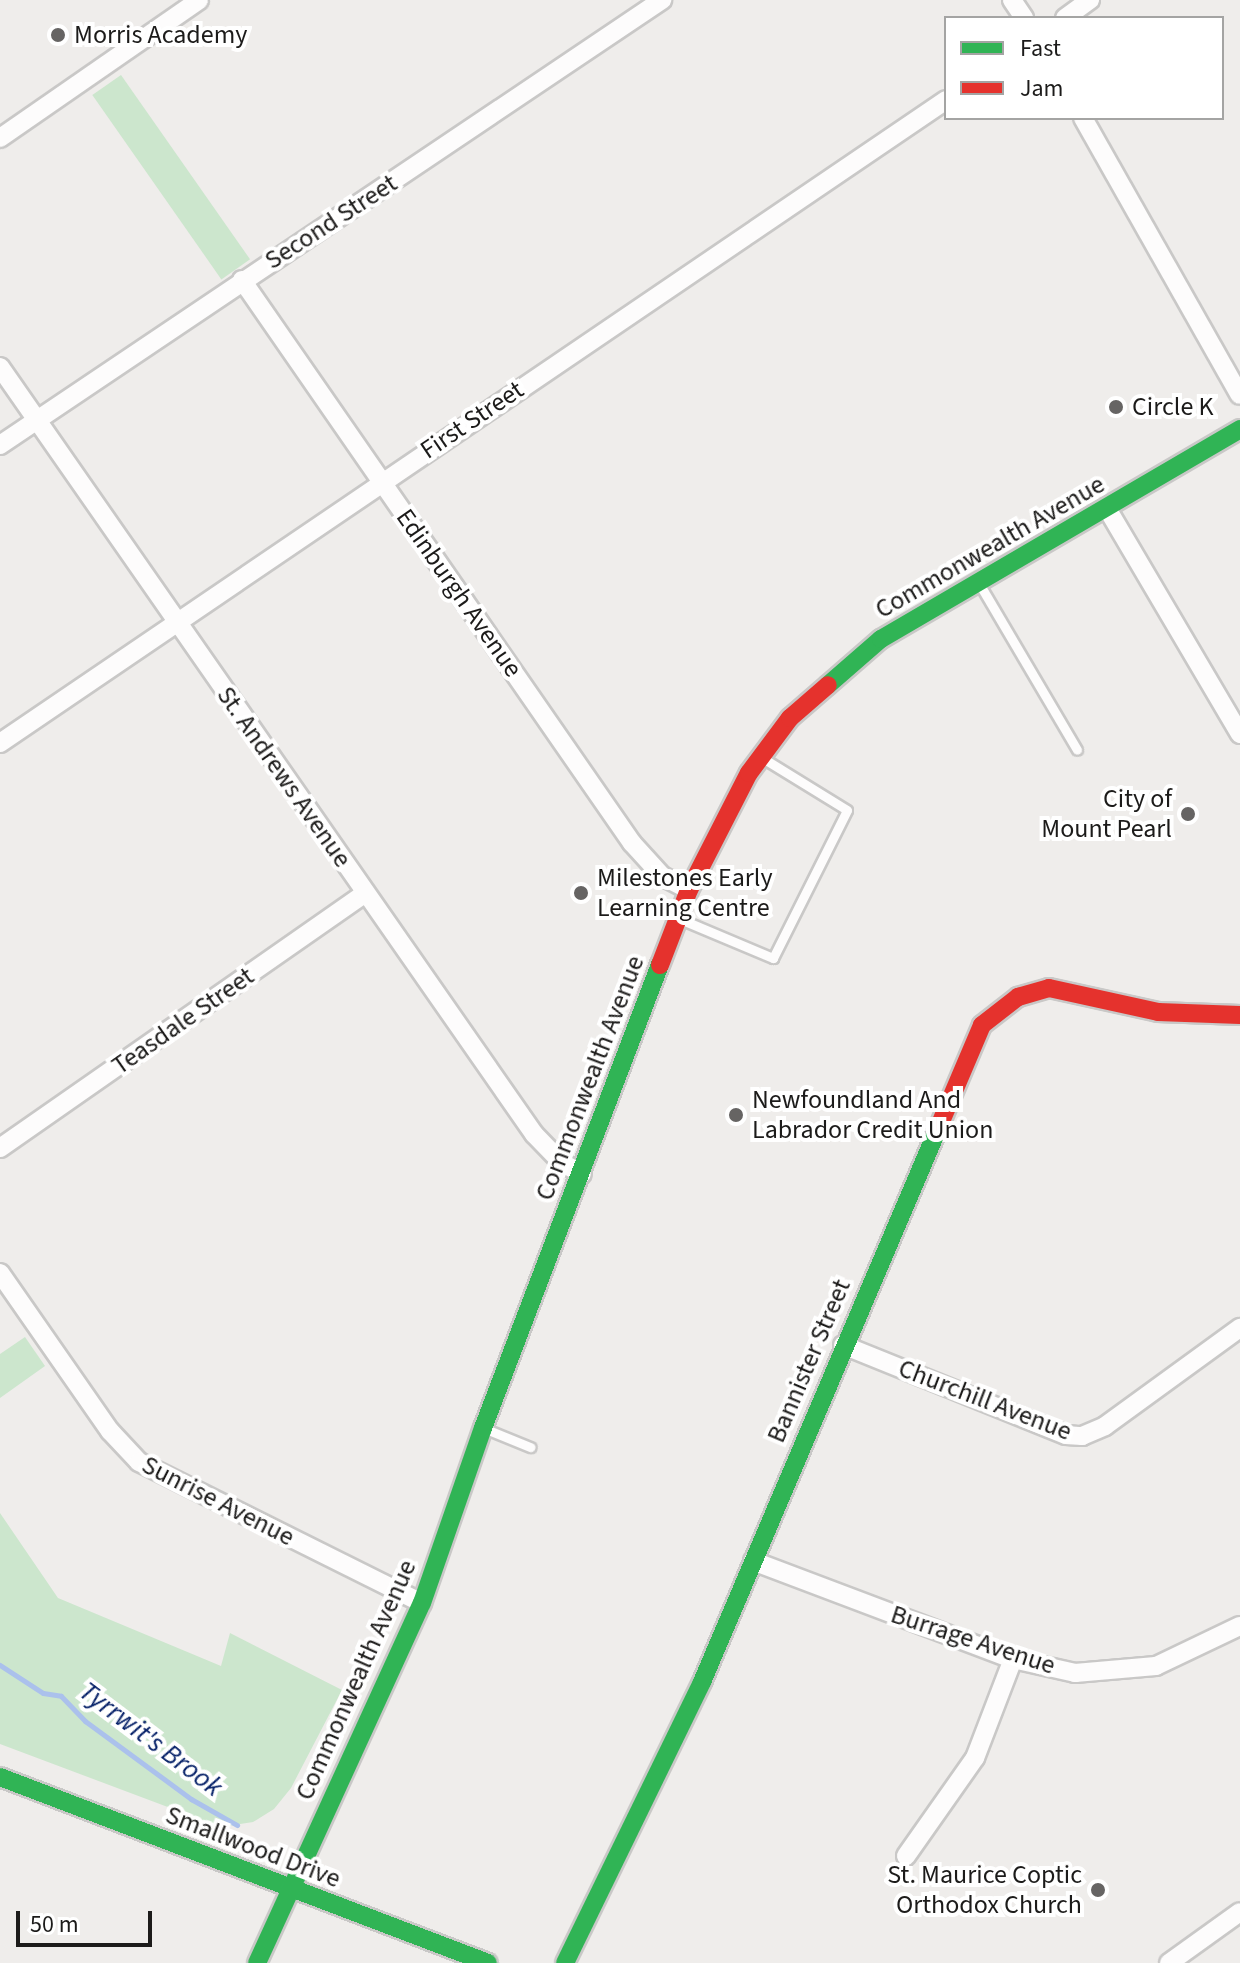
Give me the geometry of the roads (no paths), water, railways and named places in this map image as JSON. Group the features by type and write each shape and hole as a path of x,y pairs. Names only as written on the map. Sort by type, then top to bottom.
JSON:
{"main road":[{"name":"Commonwealth Avenue","path":"257,1963 422,1603 483,1428 689,890 725,811 790,718 844,667 881,639 1108,510 1240,429"},
{"name":"Bannister Street","path":"565,1963 686,1718 970,1045 998,1009 1028,993 1059,988 1158,1012 1240,1015"},
{"name":"Smallwood Drive","path":"0,1777 488,1963"}],"street":[{"path":"0,138 199,0"},
{"name":"Second Street","path":"0,445 662,0"},
{"path":"1068,16 1090,0"},
{"name":"First Street","path":"0,743 381,481 944,101"},
{"path":"1084,120 1240,395"},
{"name":"Edinburgh Avenue","path":"242,280 632,843 662,876 689,890"},
{"name":"St. Andrews Avenue","path":"0,367 534,1134 561,1162 582,1174"},
{"path":"1108,510 1240,734"},
{"name":"Teasdale Street","path":"0,1148 365,893"},
{"name":"Sunrise Avenue","path":"0,1273 119,1443 139,1462 422,1603"},
{"name":"Churchill Avenue","path":"843,1345 1066,1435 1082,1436 1105,1426 1240,1328"},
{"name":"Burrage Avenue","path":"753,1561 1013,1659 1075,1673 1128,1672 1180,1658 1240,1626"},
{"path":"906,1856 975,1758 1013,1659"},
{"path":"1169,1963 1240,1912"}],"lane":[{"path":"978,582 1077,750"},
{"path":"679,918 773,958 847,810 761,757"},
{"path":"483,1428 530,1447"}],"waterway":[{"name":"Tyrrwit's Brook","path":"0,1665 43,1693 61,1696 85,1721 191,1799 237,1825"}],"place":[{"name":"Morris Academy","path":"58,35"},
{"name":"Circle K","path":"1116,407"},
{"name":"City of Mount Pearl","path":"1188,814"},
{"name":"Milestones Early Learning Centre","path":"581,893"},
{"name":"Newfoundland And Labrador Credit Union","path":"736,1115"},
{"name":"St. Maurice Coptic Orthodox Church","path":"1098,1890"}]}
